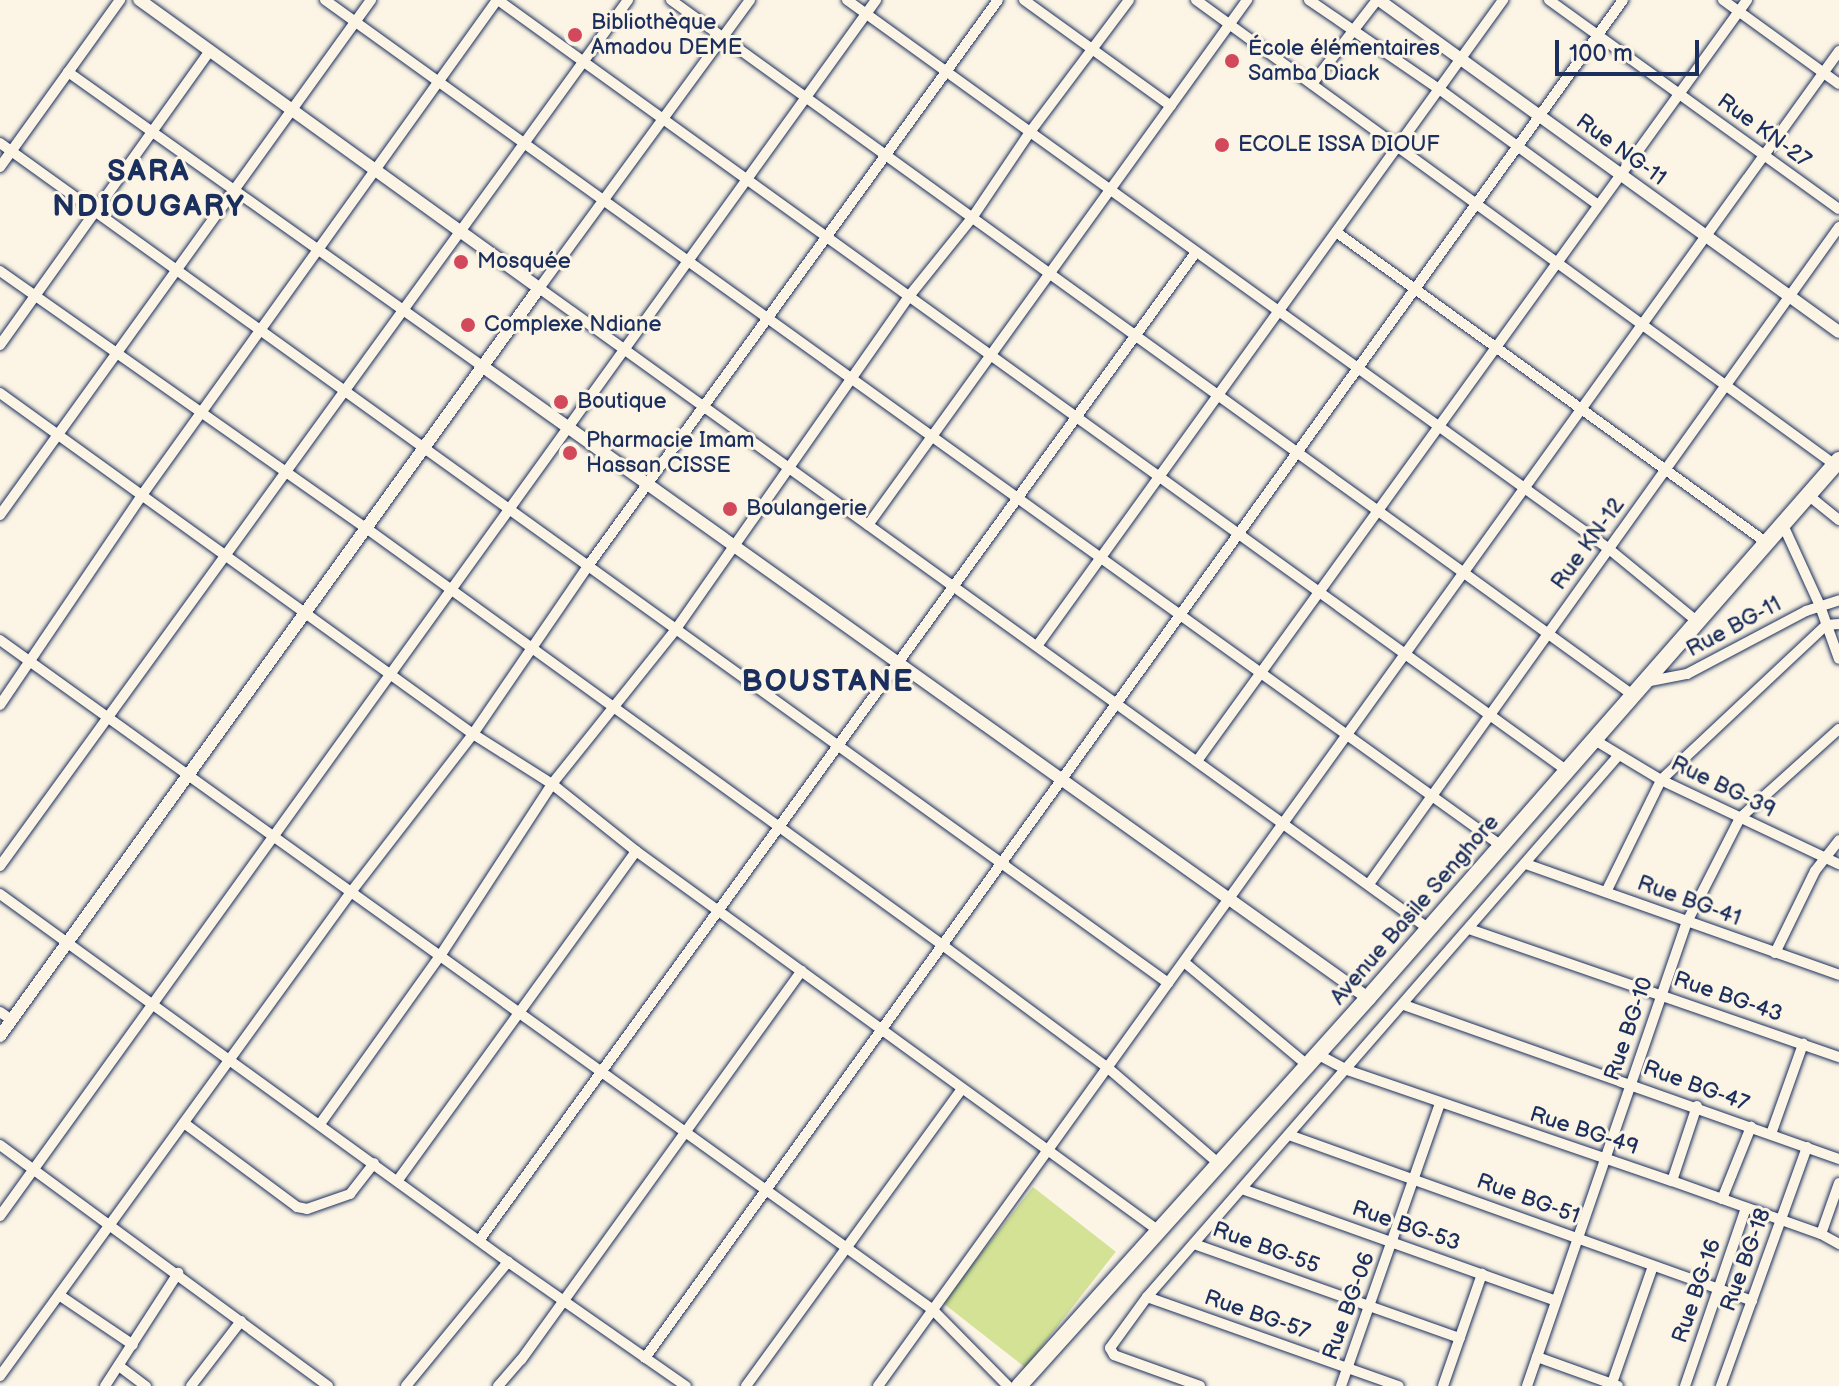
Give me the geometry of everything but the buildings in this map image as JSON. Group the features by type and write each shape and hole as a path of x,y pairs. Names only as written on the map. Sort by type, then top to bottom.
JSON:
{"highway":[{"name":"Avenue Basile Senghore","path":"1019,1386 1368,998 1837,462"}],"street":[{"path":"0,167 120,0"},
{"path":"139,0 1429,929"},
{"path":"325,0 1500,845"},
{"path":"0,515 371,0"},
{"path":"0,705 32,662 142,495 498,0 581,63 747,178 1566,770"},
{"path":"0,866 401,308 526,143 628,0"},
{"path":"671,0 1633,695"},
{"path":"0,1036 602,200 664,121 750,0"},
{"path":"847,0 1609,549 1698,622"},
{"path":"0,1216 876,0"},
{"path":"0,1376 351,892 473,734 588,566 998,0"},
{"path":"1024,0 1171,106"},
{"path":"320,1124 440,956 552,784 616,708 676,629 910,295 972,218 1030,132 1129,0"},
{"path":"1196,0 1726,386 1837,462"},
{"path":"868,525 1247,0"},
{"path":"1309,0 1439,89 1598,205"},
{"path":"1312,84 1378,0"},
{"name":"Rue NG-11","path":"1378,0 1839,332"},
{"path":"1037,646 1503,0"},
{"name":"Rue KN-27","path":"1549,0 1839,209"},
{"path":"645,1358 1623,0"},
{"path":"1723,0 1839,84"},
{"path":"1197,761 1747,0"},
{"path":"0,345 210,51"},
{"path":"878,1386 1839,51"},
{"path":"68,72 1368,998"},
{"path":"0,143 1168,983"},
{"name":"Rue KN-12","path":"1369,884 1839,227"},
{"path":"1336,232 1767,543"},
{"path":"480,1239 1196,252"},
{"path":"0,271 366,528 941,944 1108,1068 1218,1163"},
{"path":"0,393 473,734 552,784 636,851 962,1089 1049,1148 1159,1231"},
{"path":"1808,495 1839,520"},
{"path":"1783,525 1820,606 1839,659"},
{"name":"Rue BG-11","path":"1645,682 1687,674 1820,606 1839,600"},
{"path":"1606,892 1661,780 1826,625 1839,624"},
{"path":"0,640 933,1310 1008,1386"},
{"name":"Rue BG-10","path":"1527,1386 1687,922 1740,818 1839,729"},
{"name":"Rue BG-39","path":"1593,739 1617,757 1661,780 1839,864"},
{"path":"1200,1386 1114,1355 1110,1348 1147,1297 1617,757"},
{"path":"1775,953 1824,857 1839,840"},
{"path":"398,1180 636,851"},
{"name":"Rue BG-41","path":"1526,864 1839,975"},
{"path":"0,894 508,1262 686,1386"},
{"name":"Rue BG-43","path":"1469,929 1839,1057"},
{"name":"Rue BG-49","path":"1184,962 1312,1060 1672,1181 1821,1234 1839,1244"},
{"path":"498,1386 565,1300 802,971"},
{"name":"Rue BG-47","path":"1404,1005 1697,1106 1839,1159"},
{"path":"0,1012 12,1020"},
{"path":"1771,1134 1803,1044"},
{"path":"746,1386 962,1089"},
{"name":"Rue BG-06","path":"1341,1386 1440,1103"},
{"path":"1672,1181 1697,1106"},
{"path":"184,1123 297,1207 307,1209 350,1194 374,1163"},
{"path":"1722,1199 1751,1127"},
{"name":"Rue BG-51","path":"1289,1135 1752,1301"},
{"path":"0,1145 328,1386"},
{"name":"Rue BG-18","path":"1721,1386 1807,1147"},
{"path":"1821,1234 1839,1183"},
{"name":"Rue BG-53","path":"1242,1189 1556,1301"},
{"name":"Rue BG-16","path":"1685,1386 1746,1208"},
{"name":"Rue BG-55","path":"1194,1244 1460,1338"},
{"path":"406,1386 508,1262"},
{"path":"1537,1357 1614,1385 1653,1266"},
{"path":"105,1386 178,1273"},
{"path":"1443,1386 1482,1274"},
{"path":"59,1295 133,1345"},
{"name":"Rue BG-57","path":"1147,1297 1399,1386"},
{"path":"194,1385 241,1321"},
{"path":"119,1366 146,1386"}],"green space":[{"path":"1033,1187 1116,1252 1025,1367 942,1303"}],"place":[{"name":"Bibliothèque Amadou DEME","path":"575,35"},
{"name":"École élémentaires Samba Diack","path":"1232,61"},
{"name":"ECOLE ISSA DIOUF","path":"1222,145"},
{"name":"Mosquée","path":"461,262"},
{"name":"Complexe Ndiane","path":"468,325"},
{"name":"Boutique","path":"561,402"},
{"name":"Pharmacie Imam Hassan CISSE","path":"570,453"},
{"name":"Boulangerie","path":"730,509"}],"district":[{"name":"SARA NDIOUGARY","path":"149,189"},
{"name":"BOUSTANE","path":"828,682"}]}
